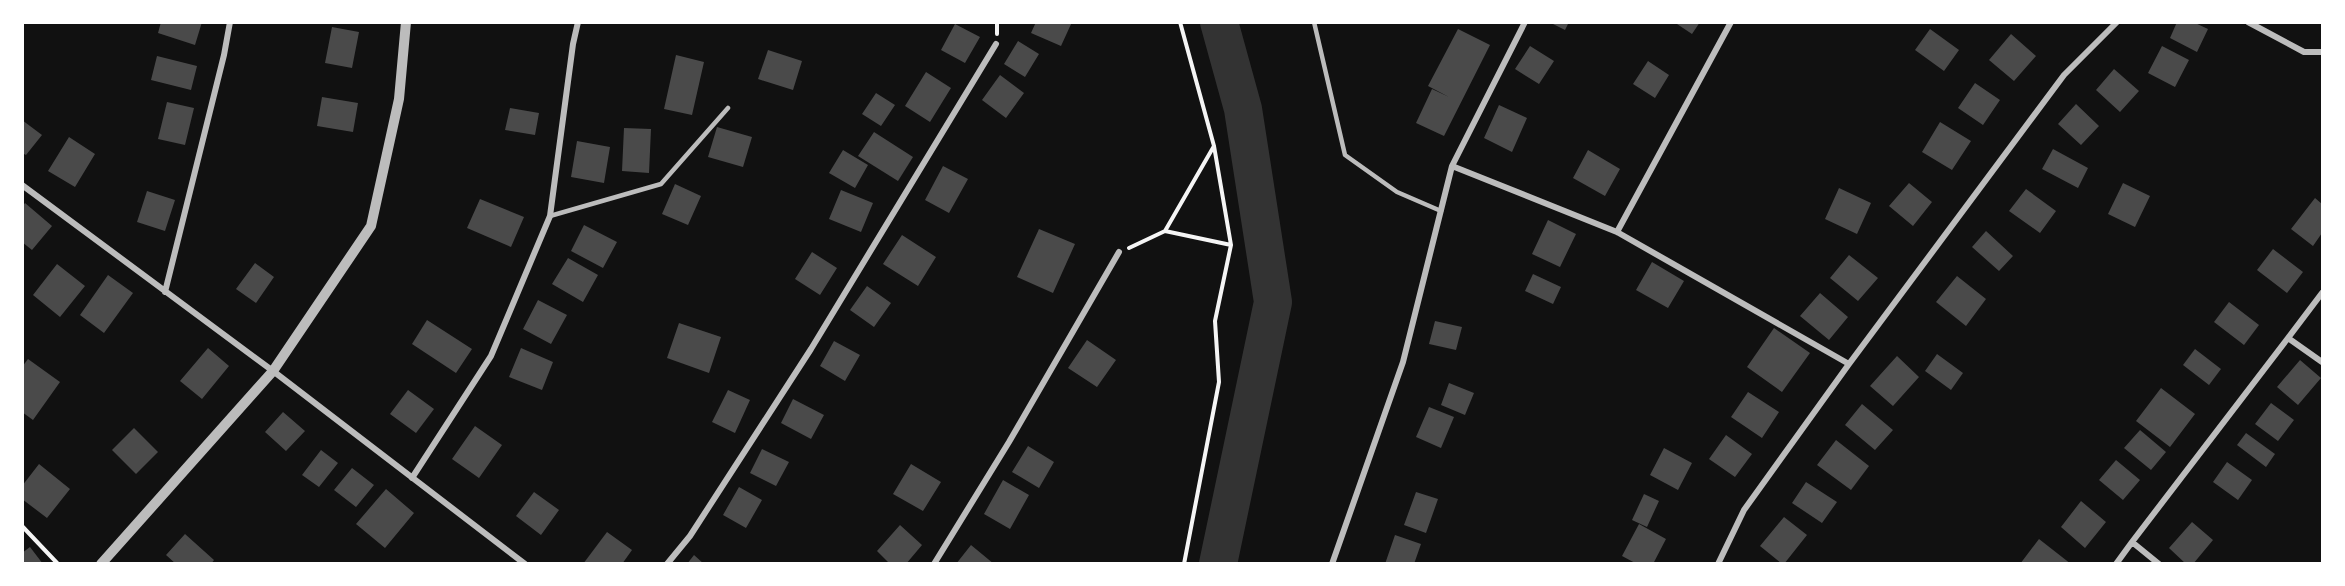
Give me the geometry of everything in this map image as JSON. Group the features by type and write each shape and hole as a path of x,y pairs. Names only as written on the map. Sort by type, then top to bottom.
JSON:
{"street":[{"path":"165,291 230,22"},
{"path":"101,564 273,371 371,226 399,99 406,22"},
{"path":"412,478 491,356 550,216 573,44 578,22"},
{"path":"1332,564 1403,363 1452,166 1525,22"},
{"path":"1617,232 1731,22"},
{"path":"1718,564 1744,510 1849,364 2064,75 2117,22"},
{"path":"2248,22 2304,52 2322,52"},
{"path":"667,564 690,536 811,349 996,44"},
{"path":"1452,166 1617,232 1849,364"},
{"path":"22,185 273,371 525,564"},
{"path":"934,564 1009,442 1119,252"},
{"path":"2116,564 2322,293"},
{"path":"2288,338 2322,362"},
{"path":"2132,542 2159,564"}],"lane":[{"path":"1314,22 1345,155 1397,192 1441,211"},
{"path":"550,216 661,184 728,108"}],"path":[{"path":"1180,22 1214,146 1231,245 1215,321 1219,382 1184,564"},
{"path":"1166,231 1214,146"},
{"path":"1119,252 1166,231 1231,245"},
{"path":"22,526 58,564"}],"building":[{"path":"161,22 202,22 195,45 158,33"},
{"path":"1036,22 1072,22 1061,46 1031,33"},
{"path":"1549,22 1569,22 1565,30"},
{"path":"1674,22 1700,22 1692,34"},
{"path":"2177,22 2193,22 2208,29 2197,52 2170,38"},
{"path":"955,24 980,37 965,63 941,50"},
{"path":"332,27 359,32 352,68 325,63"},
{"path":"1458,29 1490,45 1444,136 1416,123 1432,89 1449,97 1428,86"},
{"path":"1930,29 1959,50 1944,71 1915,50"},
{"path":"2011,34 2036,56 2014,81 1989,60"},
{"path":"1018,41 1039,54 1025,77 1004,64"},
{"path":"1530,46 1554,61 1539,84 1515,69"},
{"path":"2162,46 2189,60 2175,87 2148,73"},
{"path":"768,50 802,61 793,90 758,79"},
{"path":"676,55 704,62 692,115 664,109"},
{"path":"157,56 197,66 191,90 151,80"},
{"path":"1648,61 1669,75 1655,98 1633,84"},
{"path":"2114,69 2139,91 2120,112 2096,90"},
{"path":"926,72 951,88 930,122 905,106"},
{"path":"1000,75 1024,93 1006,118 982,100"},
{"path":"1975,83 2000,100 1983,125 1958,108"},
{"path":"876,93 895,105 881,126 862,114"},
{"path":"322,97 358,103 353,132 317,126"},
{"path":"167,102 194,108 185,145 158,139"},
{"path":"2076,104 2099,126 2081,145 2058,124"},
{"path":"1499,105 1527,118 1512,152 1484,138"},
{"path":"510,108 539,113 535,135 505,130"},
{"path":"22,120 42,135 26,155 22,153"},
{"path":"1940,122 1971,141 1952,170 1922,152"},
{"path":"717,127 752,137 743,167 708,157"},
{"path":"624,128 651,129 649,173 622,171"},
{"path":"874,132 913,157 898,181 858,156"},
{"path":"69,137 95,154 75,187 48,171"},
{"path":"577,141 610,147 604,183 571,177"},
{"path":"2053,149 2088,168 2078,188 2042,169"},
{"path":"843,150 868,165 855,188 829,173"},
{"path":"1588,150 1620,169 1605,196 1573,178"},
{"path":"943,166 968,179 949,213 925,200"},
{"path":"1909,183 1932,202 1913,226 1889,206"},
{"path":"2123,183 2150,196 2135,227 2108,214"},
{"path":"675,184 701,196 688,225 662,214"},
{"path":"1839,188 1871,203 1857,234 1825,219"},
{"path":"2026,189 2056,211 2040,233 2009,211"},
{"path":"841,190 873,203 861,232 829,219"},
{"path":"147,191 175,200 165,231 137,222"},
{"path":"2315,198 2322,204 2322,233 2313,246 2291,229"},
{"path":"480,199 524,217 511,247 467,228"},
{"path":"25,203 52,226 32,250 22,242 22,207"},
{"path":"1548,220 1576,234 1560,267 1532,254"},
{"path":"584,225 617,242 603,268 571,251"},
{"path":"1039,229 1075,244 1053,293 1017,277"},
{"path":"1986,231 2013,256 1999,271 1972,247"},
{"path":"902,235 936,257 918,286 883,264"},
{"path":"2273,249 2303,272 2287,293 2257,270"},
{"path":"812,252 837,268 820,295 795,279"},
{"path":"1849,255 1878,278 1858,301 1830,278"},
{"path":"568,258 598,275 583,302 552,284"},
{"path":"1652,262 1684,281 1668,308 1636,290"},
{"path":"255,263 274,277 256,303 236,289"},
{"path":"57,264 85,286 60,317 33,295"},
{"path":"1533,274 1561,287 1553,304 1525,291"},
{"path":"108,275 133,293 104,333 80,315"},
{"path":"1957,276 1986,299 1966,326 1936,302"},
{"path":"867,286 891,303 874,327 850,310"},
{"path":"1820,293 1848,317 1829,340 1800,316"},
{"path":"538,300 567,315 551,344 523,329"},
{"path":"2229,302 2259,325 2244,345 2214,322"},
{"path":"427,320 472,349 456,373 412,344"},
{"path":"1435,321 1462,327 1456,350 1429,344"},
{"path":"679,323 721,337 709,373 667,358"},
{"path":"1774,328 1810,353 1782,392 1747,367"},
{"path":"1087,340 1116,360 1097,387 1068,368"},
{"path":"834,341 860,355 845,381 820,366"},
{"path":"208,348 229,366 202,399 180,381"},
{"path":"521,348 553,362 542,390 509,377"},
{"path":"2195,349 2221,369 2209,385 2183,365"},
{"path":"1937,354 1963,373 1951,390 1925,371"},
{"path":"1897,356 1919,377 1893,406 1870,386"},
{"path":"28,359 60,382 33,420 22,412 22,367"},
{"path":"2300,360 2321,378 2298,405 2277,387"},
{"path":"1449,383 1474,393 1465,415 1441,405"},
{"path":"2161,388 2195,414 2170,447 2136,421"},
{"path":"408,390 434,409 416,433 390,414"},
{"path":"728,390 750,400 735,433 712,422"},
{"path":"1748,392 1779,412 1762,438 1731,417"},
{"path":"793,399 824,415 811,439 781,423"},
{"path":"2271,403 2294,420 2278,441 2255,424"},
{"path":"1862,404 1893,430 1875,450 1845,425"},
{"path":"1429,407 1454,417 1441,448 1416,437"},
{"path":"283,412 305,431 286,451 265,432"},
{"path":"475,426 502,445 479,478 452,459"},
{"path":"134,428 158,452 136,474 112,450"},
{"path":"2140,430 2166,452 2151,470 2124,448"},
{"path":"2246,433 2275,454 2266,467 2237,445"},
{"path":"1726,435 1752,454 1735,477 1709,459"},
{"path":"1836,440 1869,466 1851,490 1817,465"},
{"path":"1028,446 1054,462 1039,488 1012,472"},
{"path":"1664,448 1692,463 1678,490 1650,475"},
{"path":"762,449 789,462 776,486 750,473"},
{"path":"321,450 338,463 319,487 302,475"},
{"path":"2116,460 2140,480 2123,500 2099,480"},
{"path":"2227,462 2252,480 2238,500 2213,482"},
{"path":"39,464 70,489 47,518 22,499 22,486"},
{"path":"911,464 941,482 923,511 893,494"},
{"path":"352,468 374,485 356,507 334,490"},
{"path":"1003,480 1029,495 1010,529 984,514"},
{"path":"1806,482 1837,502 1822,523 1792,503"},
{"path":"739,487 762,500 746,528 723,515"},
{"path":"386,489 414,513 385,548 356,524"},
{"path":"534,492 559,510 541,535 516,516"},
{"path":"1416,492 1438,499 1426,533 1404,525"},
{"path":"1644,494 1659,501 1647,527 1632,520"},
{"path":"2081,501 2106,522 2085,548 2061,527"},
{"path":"1784,517 1807,535 1782,564 1760,546"},
{"path":"2192,522 2213,540 2193,564 2186,564 2169,548"},
{"path":"1639,524 1666,539 1653,564 1637,564 1622,556"},
{"path":"900,525 922,545 906,564 890,564 877,551"},
{"path":"607,532 632,550 622,564 583,564"},
{"path":"185,534 214,560 211,564 176,564 166,555"},
{"path":"1395,535 1421,544 1414,564 1385,564"},
{"path":"2039,539 2071,564 2020,564"},
{"path":"971,545 994,564 956,564"},
{"path":"30,547 43,564 22,564 22,553"},
{"path":"694,555 704,564 687,564"}],"waterway":[{"path":"1218,564 1273,302 1243,109 1219,22"}]}
